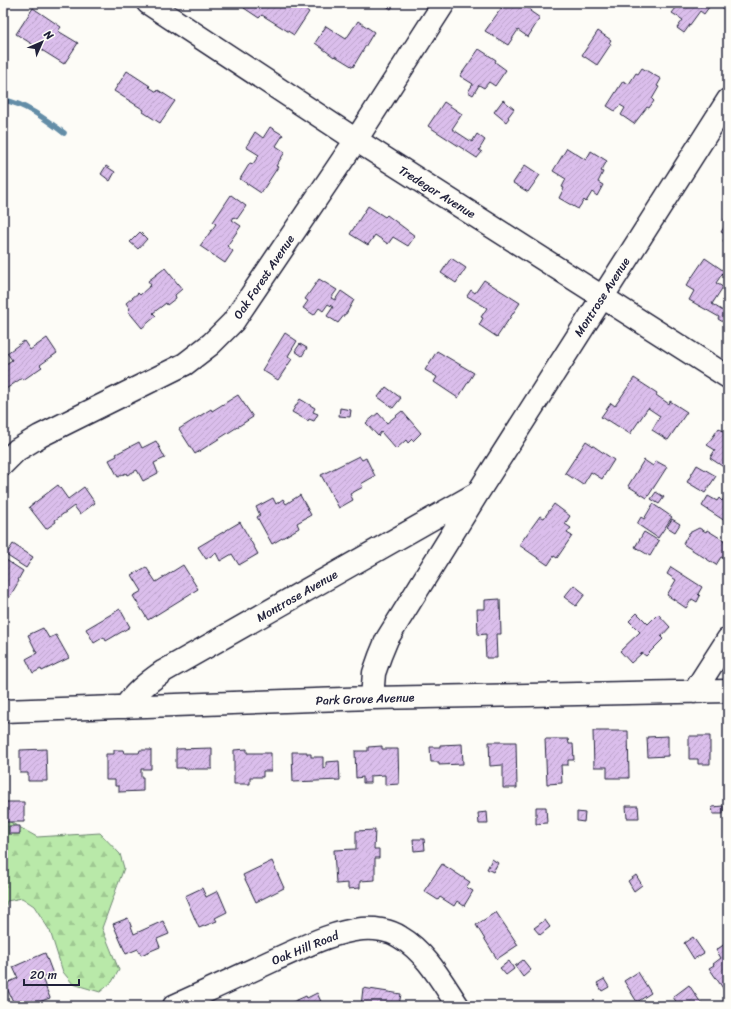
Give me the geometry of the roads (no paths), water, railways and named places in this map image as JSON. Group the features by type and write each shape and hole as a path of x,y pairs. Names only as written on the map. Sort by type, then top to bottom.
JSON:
{"street":[{"name":"Tredegar Avenue","path":"148,3 356,140 728,377"},
{"name":"Oak Forest Avenue","path":"3,464 17,450 40,436 185,364 211,344 233,322 356,140 444,3"},
{"name":"Montrose Avenue","path":"372,698 374,673 387,639 476,494 728,100"},
{"name":"Montrose Avenue","path":"125,707 132,697 147,682 164,671 476,494"},
{"path":"694,692 728,639"},
{"name":"Park Grove Avenue","path":"3,712 372,698 728,691"},
{"name":"Oak Hill Road","path":"174,1006 314,942 341,933 363,929 383,930 400,936 432,966 458,1006"}],"waterway":[{"path":"3,100 27,108 64,133"}]}
